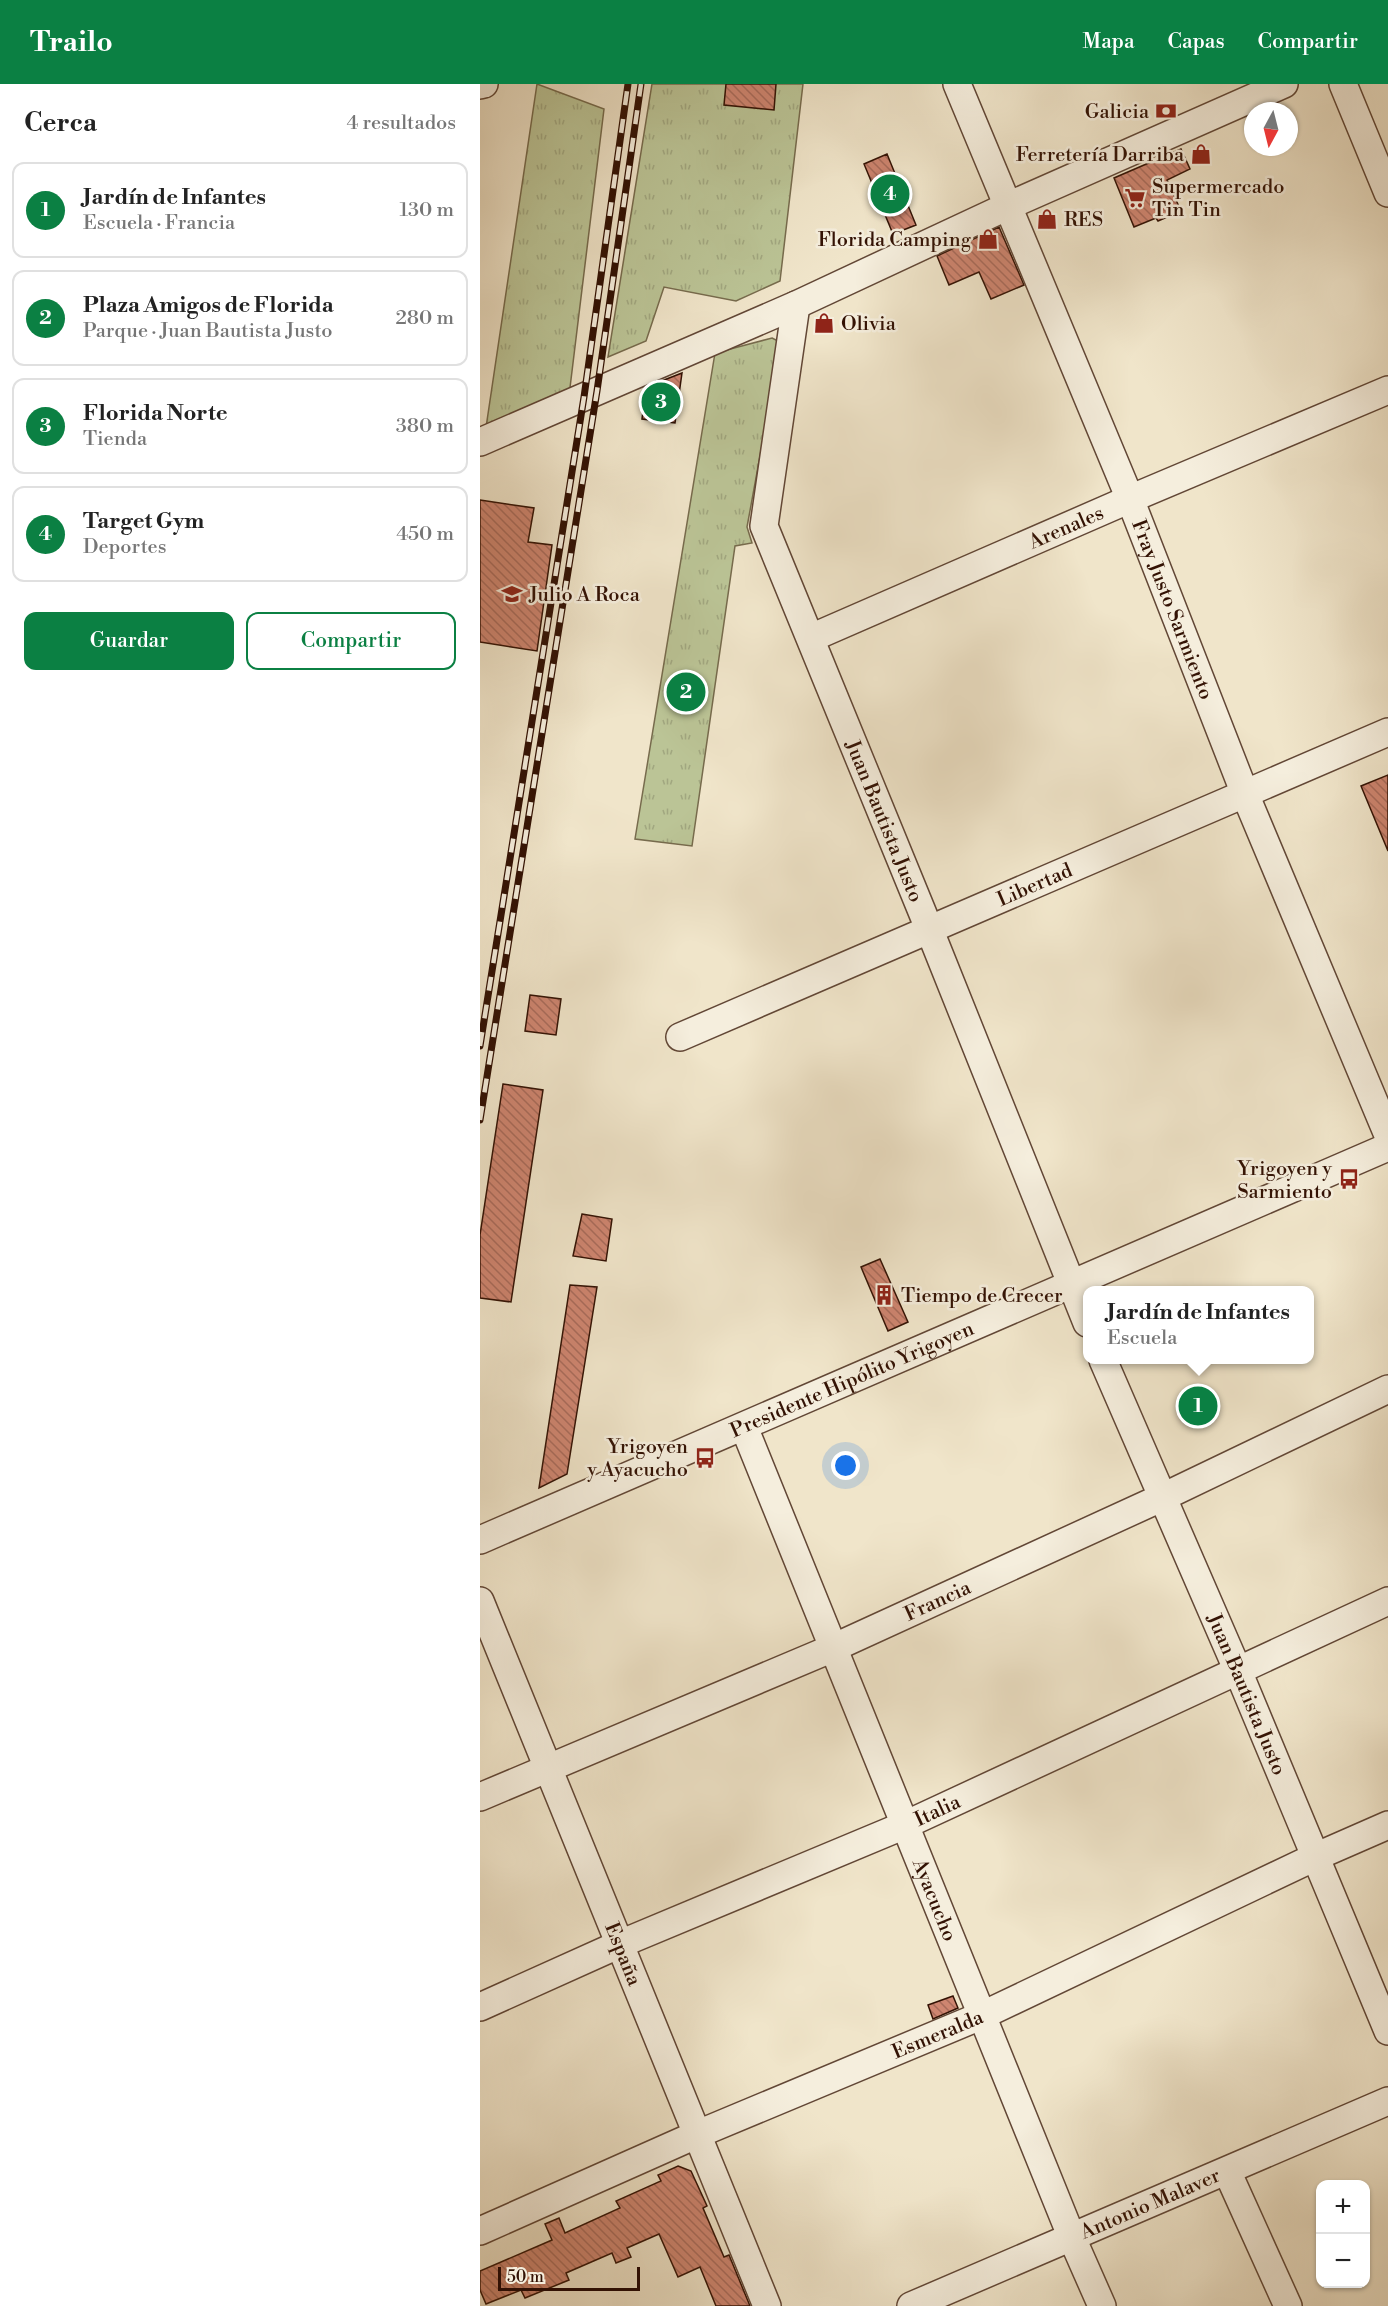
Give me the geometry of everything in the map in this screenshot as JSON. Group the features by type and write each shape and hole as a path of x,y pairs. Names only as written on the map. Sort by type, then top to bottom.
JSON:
{"street":[{"name":"Fray Justo Sarmiento","path":"957,84 1130,499 1245,794 1388,1135"},
{"path":"480,442 796,305 1008,206 1284,84"},
{"path":"1342,84 1388,193"},
{"name":"Juan Bautista Justo","path":"796,305 764,526 930,931 1083,1314"},
{"name":"Arenales","path":"811,638 1388,390"},
{"name":"Libertad","path":"680,1037 1388,732"},
{"name":"Presidente Hipólito Yrigoyen","path":"480,1539 744,1427 1388,1147"},
{"name":"Juan Bautista Justo","path":"1105,1364 1238,1671 1388,2031"},
{"name":"Francia","path":"480,1797 833,1648 1163,1497 1388,1389"},
{"name":"Ayacucho","path":"744,1427 1072,2238 1102,2306"},
{"name":"España","path":"480,1601 767,2306"},
{"name":"Italia","path":"480,2007 620,1944 905,1825 1388,1601"},
{"name":"Esmeralda","path":"480,2231 698,2134 983,2015 1388,1825"},
{"name":"Antonio Malaver","path":"925,2303 1388,2101"},
{"path":"1227,2171 1288,2306"}],"green space":[{"path":"537,84 604,109 568,404 484,441"},
{"path":"652,84 803,84 780,281 736,301 664,287 646,341 608,357"},
{"path":"772,338 778,341 780,347 747,527 752,543 735,546 692,846 635,839 715,353"}],"building":[{"path":"726,84 776,84 774,110 724,105"},
{"path":"1181,149 1190,169 1167,180 1181,211 1158,221 1156,218 1134,227 1114,178"},
{"path":"887,154 916,225 893,234 864,164"},
{"path":"999,227 1024,285 991,299 979,272 949,285 937,256"},
{"path":"682,373 675,423 642,419 646,387"},
{"name":"Julio A Roca","path":"480,500 534,508 528,542 552,545 537,651 480,642"},
{"path":"1388,775 1388,851 1361,786"},
{"path":"530,995 561,999 556,1035 525,1031"},
{"path":"503,1084 543,1090 511,1302 480,1298 480,1235"},
{"path":"582,1214 612,1219 606,1261 573,1256"},
{"name":"Tiempo de Crecer","path":"880,1259 908,1322 888,1331 861,1267"},
{"path":"570,1285 597,1287 567,1474 539,1488"},
{"path":"953,1996 958,2008 933,2019 928,2005"},
{"path":"678,2166 691,2171 707,2206 703,2208 724,2257 729,2255 750,2306 716,2306 700,2267 678,2277 659,2234 627,2248 631,2257 616,2263 612,2253 566,2273 569,2280 525,2298 521,2290 486,2304 480,2290 480,2271 552,2240 545,2224 559,2218 565,2233 620,2208 616,2201 661,2181 658,2175"}],"railway":[{"path":"480,1046 584,397 628,84"},
{"path":"480,1120 597,391 641,84"}],"place":[{"name":"Galicia","path":"1166,111"},
{"name":"Ferretería Darriba","path":"1201,154"},
{"name":"Target Gym","path":"890,194"},
{"name":"Supermercado Tin Tin","path":"1135,198"},
{"name":"RES","path":"1047,219"},
{"name":"Florida Camping","path":"988,239"},
{"name":"Olivia","path":"824,323"},
{"name":"Florida Norte","path":"661,402"},
{"name":"Julio A Roca","path":"512,594"},
{"name":"Plaza Amigos de Florida","path":"686,692"},
{"name":"Yrigoyen y Sarmiento","path":"1349,1179"},
{"name":"Tiempo de Crecer","path":"884,1295"},
{"name":"Jardín de Infantes","path":"1198,1406"},
{"name":"Yrigoyen y Ayacucho","path":"705,1458"}]}
